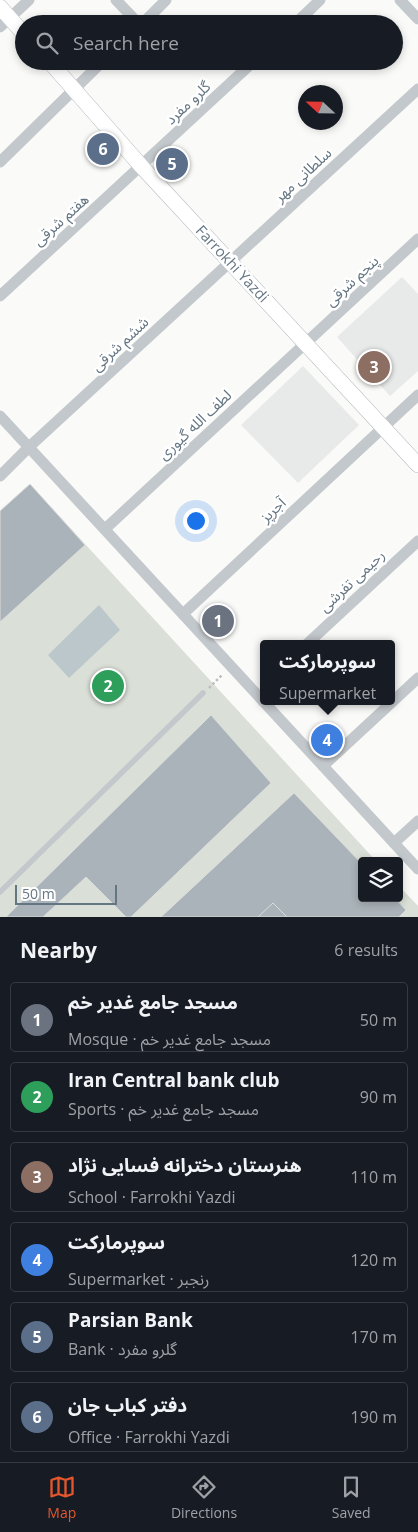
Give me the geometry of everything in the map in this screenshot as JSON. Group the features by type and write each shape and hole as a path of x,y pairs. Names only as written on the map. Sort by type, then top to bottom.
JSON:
{"main road":[{"path":"3,17 15,27"},
{"name":"Farrokhi Yazdi","path":"57,70 142,167 418,465"}],"street":[{"path":"3,17 29,0"},
{"path":"116,0 131,15"},
{"path":"150,15 166,0"},
{"path":"304,15 320,0"},
{"path":"400,0 418,19"},
{"path":"0,162 94,70"},
{"name":"گلرو مفرد","path":"142,167 244,70"},
{"name":"سلطانی مهر","path":"230,262 418,90"},
{"name":"هفتم شرقی","path":"0,296 142,167"},
{"name":"پنجم شرقی","path":"306,344 418,239"},
{"name":"ششم شرقی","path":"0,476 230,262"},
{"name":"لطف الله گیوری","path":"105,529 306,344"},
{"name":"آجرپز","path":"183,614 418,394"},
{"path":"0,416 231,666 259,688"},
{"name":"رحیمی تفرشی","path":"311,640 418,541"},
{"path":"395,700 418,678"},
{"path":"267,705 418,869"},
{"path":"324,766 389,705"},
{"path":"394,843 418,821"}],"lane":[{"path":"0,892 203,693"}],"path":[{"path":"203,693 231,666"}],"shaded area":[{"path":"402,277 418,294 418,371 390,396 337,337"},
{"path":"303,366 359,425 298,483 241,425"},
{"path":"30,484 372,857 358,857 358,902 403,902 403,890 418,906 418,917 0,917 0,511"},
{"path":"99,605 120,630 69,678 48,655"}],"building":[{"path":"30,484 85,545 0,622 0,511"},
{"path":"211,715 271,783 131,917 126,917 86,877 43,917 6,917"},
{"path":"294,793 358,860 358,902 399,902 406,910 399,917 161,917"},
{"path":"273,903 287,917 258,917"}],"place":[{"name":"دفتر کباب جان","path":"103,149"},
{"name":"Parsian Bank","path":"172,164"},
{"name":"هنرستان دخترانه فسایی نژاد","path":"374,367"},
{"name":"مسجد جامع غدیر خم","path":"218,621"},
{"name":"Iran Central bank club","path":"108,686"},
{"name":"سوپرمارکت","path":"327,740"}]}
